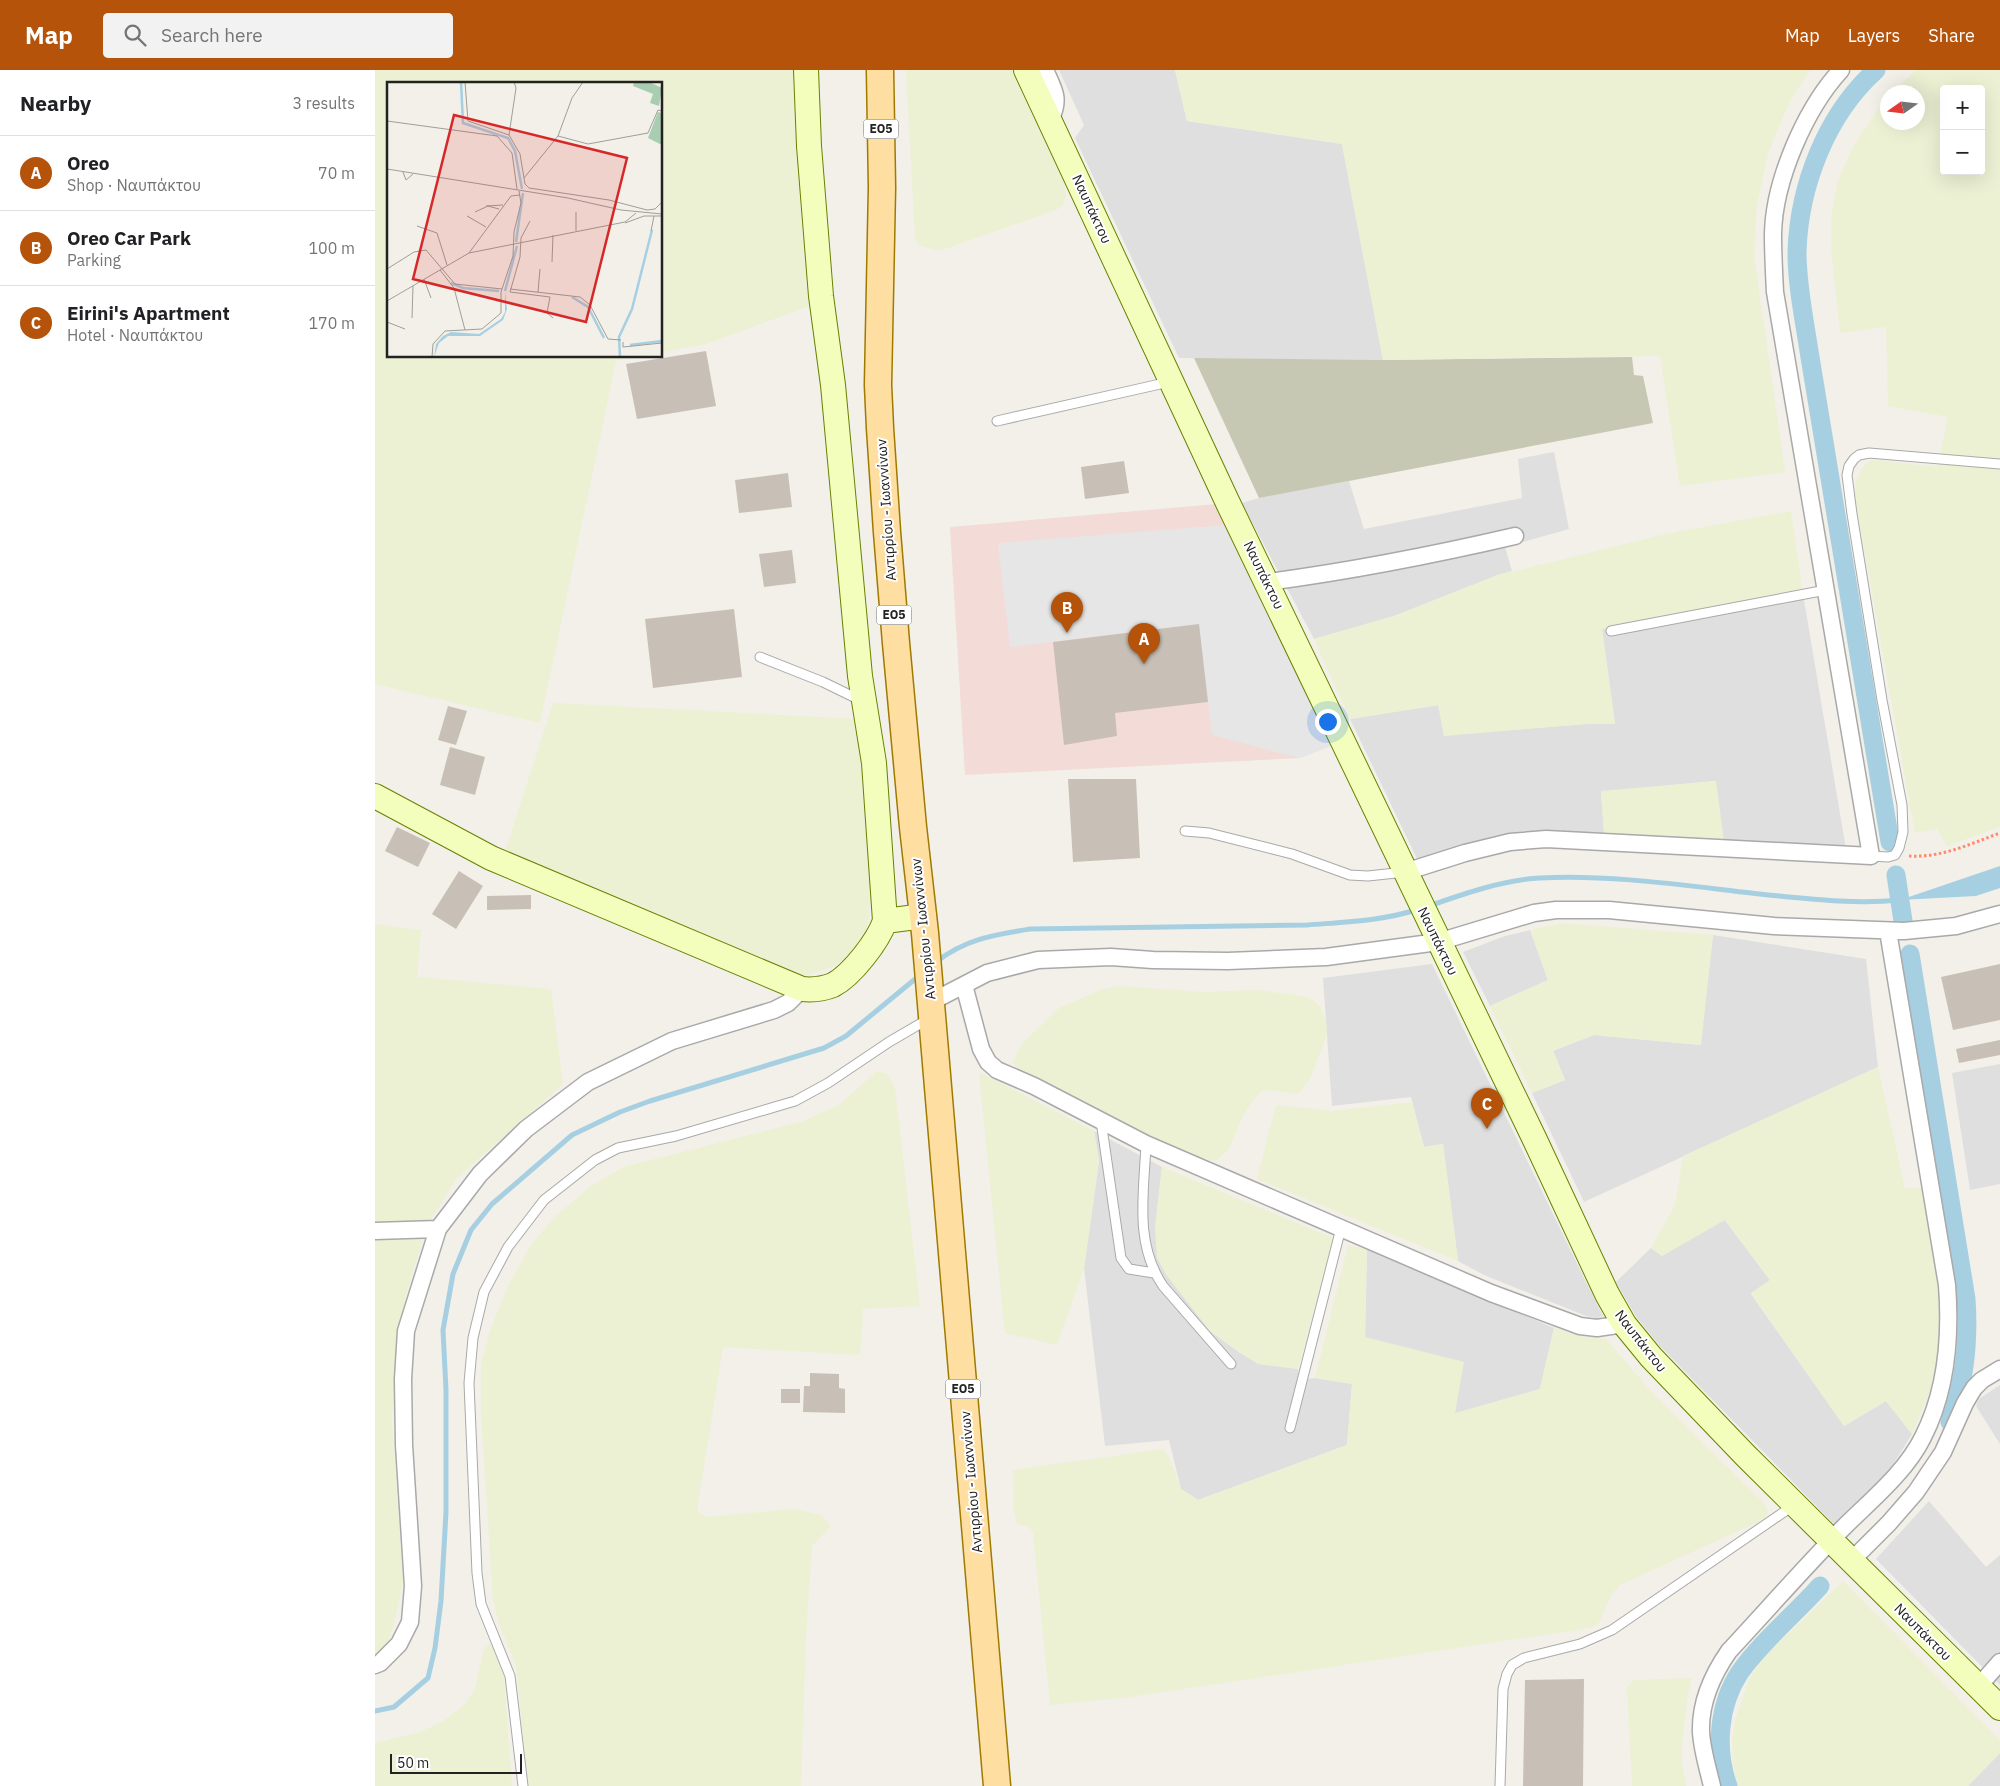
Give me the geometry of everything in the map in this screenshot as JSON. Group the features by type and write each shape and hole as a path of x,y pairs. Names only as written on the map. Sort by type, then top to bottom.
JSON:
{"main road":[{"path":"375,796 491,858 802,989 825,987 840,980 875,942 885,921 874,763 860,676 833,385 821,296 809,146 806,70"},
{"name":"Αντιρρίου - Ιωαννίνων","path":"880,70 882,187 878,385 887,532 913,827 931,1003 997,1786"},
{"name":"Ναυπάκτου","path":"1026,70 1227,501 1268,582 1607,1294 1624,1324 1669,1377 2000,1708"},
{"path":"885,921 924,924"}],"street":[{"path":"1045,70 1057,99 1057,105 1050,120"},
{"path":"1405,872 1510,842 1546,839 1871,856 1775,292 1773,233 1779,192 1793,150 1809,115 1831,81 1841,70"},
{"path":"1268,582 1335,573 1515,536"},
{"path":"931,1003 987,973 1038,960 1111,957 1153,960 1228,961 1326,957 1435,936 1534,913 1580,909 1609,910 1773,926 1888,931 1917,931 1942,928 2000,914"},
{"path":"1712,1786 1701,1732 1707,1696 1719,1666 1729,1651 1831,1541 1891,1480 1923,1438 1933,1414 1943,1380 1950,1322 1947,1285 1888,931"},
{"path":"964,984 981,1049 990,1064 1003,1073 1035,1086 1146,1144 1491,1293 1580,1326 1597,1328 1624,1324"},
{"path":"375,1664 399,1644 410,1622 413,1586 403,1407 406,1331 438,1228 480,1174 526,1129 588,1082 671,1041 774,1010 788,1003 802,989"},
{"path":"375,1231 438,1228"},
{"path":"1852,1560 1889,1523 1916,1492 1943,1452 1965,1403 1974,1388 1981,1380 2000,1369"},
{"path":"1978,1687 2000,1662"}],"lane":[{"path":"997,421 1172,381"},
{"path":"1871,856 1888,857 1895,855 1898,851 1903,832 1902,805 1882,700 1853,524 1847,475 1849,466 1859,455 1869,453 2000,464"},
{"path":"1611,631 1826,590"},
{"path":"761,657 823,682 865,702"},
{"path":"1185,831 1219,836 1292,854 1350,875 1368,876 1405,872"},
{"path":"523,1786 510,1676 481,1604 477,1574 469,1383 473,1338 485,1292 508,1247 544,1200 595,1160 618,1148 676,1136 795,1101 828,1083 889,1042 931,1003"},
{"path":"1101,1121 1121,1258 1129,1269 1154,1273"},
{"path":"1146,1144 1143,1225 1146,1252 1154,1273 1186,1314 1231,1364"},
{"path":"1290,1428 1341,1228"},
{"path":"1500,1786 1503,1690 1507,1674 1513,1665 1524,1658 1580,1644 1612,1630 1794,1504"}],"path":[{"path":"1895,855 1927,857 1955,850 2000,833"}],"shaded area":[{"path":"375,70 796,70 813,305 706,344 663,352 663,82 387,82 387,358 630,358 616,361 540,723 375,684"},
{"path":"906,70 1012,70 1063,179 1066,196 1063,205 1056,210 945,249 936,250 920,246 915,238"},
{"path":"1059,70 1175,70 1187,121 1342,144 1383,360 1179,358 1075,138 1084,125"},
{"path":"1175,70 1810,70 1789,103 1768,154 1757,204 1754,256 1785,472 1680,486 1660,356 1383,360 1342,144 1187,121"},
{"path":"1916,70 2000,70 2000,827 1947,846 1937,829 1915,833 1856,504 1855,484 1861,470 1868,462 1876,460 1937,467 1948,417 1888,406 1886,327 1840,333 1831,248 1831,217 1838,180 1854,145 1880,106 1880,130 1925,130 1925,85 1900,85"},
{"path":"1632,357 1634,375 1643,376 1653,423 1259,498 1194,358 1383,360"},
{"path":"1554,452 1569,529 1505,547 1512,571 1394,616 1314,639 1242,503 1349,481 1364,529 1522,498 1518,459"},
{"path":"1217,504 1331,746 1300,758 965,775 950,527"},
{"path":"1791,511 1803,594 1602,629 1615,724 1586,724 1444,736 1438,705 1350,719 1314,639 1394,616 1498,575 1666,534"},
{"path":"1227,525 1331,746 1300,758 1212,735 1199,624 1010,647 998,543"},
{"path":"1803,594 1846,849 1724,842 1715,781 1601,792 1604,833 1524,831 1420,865 1350,719 1439,705 1444,735 1586,724 1615,724 1602,629"},
{"path":"553,703 857,719 870,885 869,919 863,943 847,959 832,967 808,975 795,975 504,855"},
{"path":"1716,781 1724,842 1604,833 1601,791"},
{"path":"1561,923 1713,935 1701,1045 1594,1035 1553,1050 1565,1080 1532,1093 1490,1006 1548,980 1530,930"},
{"path":"375,924 421,930 417,977 551,989 563,1084 457,1178 428,1224 375,1225"},
{"path":"1530,930 1548,980 1490,1006 1463,952 1505,936"},
{"path":"1713,935 1866,959 1878,1067 1584,1202 1532,1093 1565,1080 1553,1051 1594,1035 1700,1045"},
{"path":"1432,964 1603,1316 1597,1318 1586,1316 1484,1275 1458,1261 1443,1144 1424,1147 1411,1097 1332,1106 1323,978"},
{"path":"1120,986 1202,992 1257,990 1310,998 1319,1005 1326,1021 1327,1035 1309,1081 1300,1092 1292,1094 1271,1090 1262,1091 1253,1100 1243,1116 1229,1149 1216,1161 1185,1152 1130,1129 1019,1074 1013,1062 1022,1044 1059,1008 1100,990"},
{"path":"2000,1064 2000,1184 1970,1190 1952,1073"},
{"path":"1878,1067 1905,1189 1922,1187 1943,1318 1940,1348 1930,1391 1912,1434 1886,1401 1844,1426 1751,1293 1770,1280 1725,1220 1662,1256 1651,1248 1675,1205 1683,1156"},
{"path":"877,1071 888,1074 895,1088 920,1306 863,1309 860,1355 723,1347 697,1510 706,1517 793,1509 821,1515 831,1526 812,1546 806,1635 801,1786 528,1786 516,1665 499,1624 493,1600 481,1413 481,1364 492,1325 509,1284 528,1250 552,1219 591,1186 623,1167 801,1122 839,1105"},
{"path":"979,1072 1094,1131 1099,1161 1084,1268 1057,1345 1005,1333"},
{"path":"1412,1102 1424,1147 1443,1144 1458,1261 1257,1179 1276,1105 1332,1111"},
{"path":"1094,1131 1162,1167 1155,1228 1210,1331 1258,1363 1298,1369 1298,1380 1315,1378 1352,1384 1347,1445 1198,1500 1181,1489 1169,1440 1105,1446 1084,1268 1099,1161"},
{"path":"1162,1167 1333,1238 1298,1369 1258,1364 1239,1352 1210,1331 1167,1276 1157,1258 1155,1228"},
{"path":"1724,1219 1770,1280 1751,1294 1844,1426 1886,1401 1912,1434 1884,1479 1836,1526 1658,1344 1635,1315 1616,1282 1651,1248 1662,1256"},
{"path":"424,1235 397,1333 392,1423 403,1581 394,1623 387,1644 375,1654 375,1240"},
{"path":"1348,1245 1367,1249 1365,1337 1464,1362 1455,1413 1540,1389 1554,1328 1584,1337 1606,1339 1650,1390 1765,1504 1768,1514 1760,1521 1620,1585 1611,1595 1599,1623 1590,1628 1130,1697 1050,1705 1033,1532 1029,1527 1017,1524 1014,1512 1013,1470 1163,1449 1169,1457 1181,1489 1198,1500 1347,1445 1352,1384 1315,1378"},
{"path":"1367,1249 1554,1328 1540,1389 1454,1414 1365,1337"},
{"path":"2000,1385 2000,1444 1976,1406 1979,1399"},
{"path":"1929,1501 1986,1567 2000,1555 2000,1685 1876,1559"},
{"path":"1843,1581 2000,1740 2000,1753 1968,1786 1738,1786 1733,1765 1732,1742 1735,1720 1750,1677 1764,1657"},
{"path":"489,1644 494,1647 503,1665 512,1786 375,1786 375,1743 417,1733 442,1722 464,1705 475,1689 484,1649"},
{"path":"1692,1678 1688,1694 1682,1743 1682,1763 1686,1786 1632,1786 1627,1687 1634,1680"},
{"path":"2000,1753 2000,1786 1968,1786"}],"water":[{"path":"2000,866 2000,888 1976,896 1900,900"}],"building":[{"path":"706,351 716,406 637,419 626,364"},
{"path":"1124,461 1129,493 1085,499 1081,467"},
{"path":"788,473 792,507 739,513 735,480"},
{"path":"792,550 796,583 764,587 759,554"},
{"path":"734,609 742,677 653,688 645,619"},
{"path":"1199,624 1208,702 1115,713 1117,736 1064,745 1053,642"},
{"path":"448,706 467,711 456,745 438,740"},
{"path":"450,747 485,757 475,795 440,785"},
{"path":"1068,779 1136,779 1140,858 1073,862"},
{"path":"397,827 430,843 418,867 385,851"},
{"path":"459,871 483,886 456,929 432,914"},
{"path":"531,895 531,909 487,910 487,896"},
{"path":"2000,964 2000,1020 1953,1030 1941,977"},
{"path":"2000,1040 2000,1055 1959,1063 1956,1049"},
{"path":"810,1373 839,1374 839,1388 845,1389 845,1413 803,1412 804,1386 810,1386"},
{"path":"781,1389 800,1389 800,1403 781,1403"},
{"path":"1584,1679 1583,1786 1523,1786 1525,1680"}],"waterway":[{"path":"1876,70 1858,88 1843,108 1819,153 1803,202 1797,252 1803,314 1890,842"},
{"path":"1896,875 1903,921"},
{"path":"1429,906 1469,892 1526,879 1570,877 1660,882 1824,900 1854,902 1900,900"},
{"path":"936,962 958,948 980,939 1030,929 1307,925 1376,919 1416,910"},
{"path":"1910,954 1966,1299 1967,1331 1965,1362 1950,1422"},
{"path":"375,1711 394,1707 428,1678 435,1648 441,1601 446,1512 446,1390 443,1330 453,1274 471,1230 492,1204 572,1135 620,1112 650,1101 824,1048 846,1036 920,975"},
{"path":"1728,1786 1721,1758 1720,1743 1723,1713 1733,1685 1748,1661 1820,1586"}],"place":[{"name":"Oreo Car Park","path":"1067,633"},
{"name":"Oreo","path":"1144,664"},
{"name":"Eirini's Apartment","path":"1487,1129"}]}
